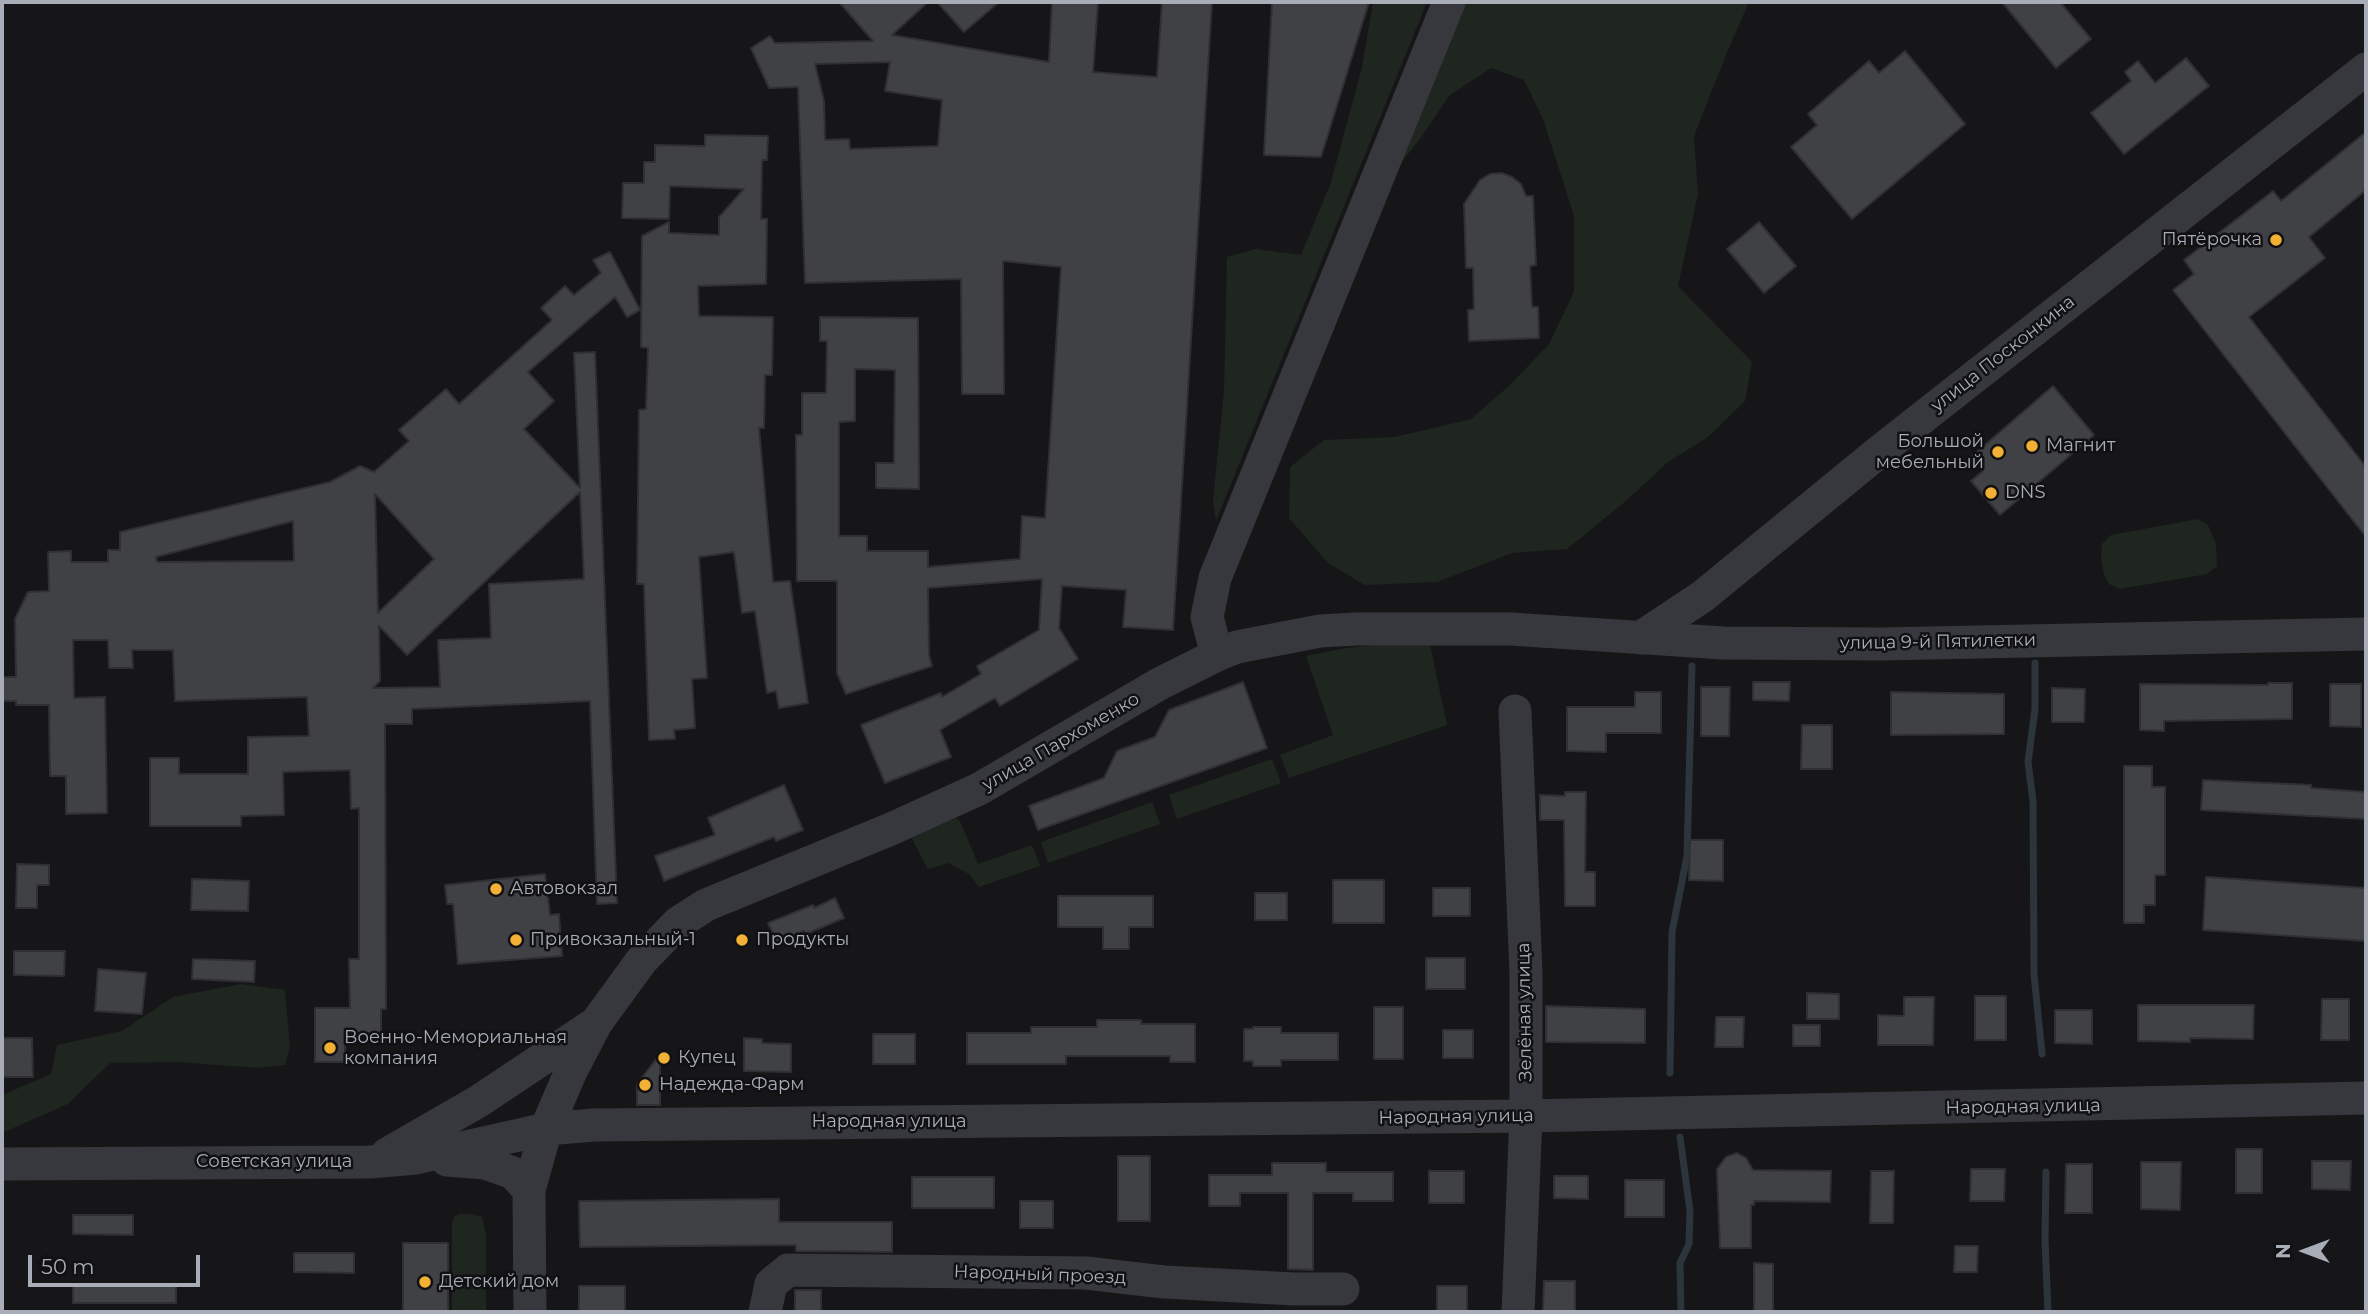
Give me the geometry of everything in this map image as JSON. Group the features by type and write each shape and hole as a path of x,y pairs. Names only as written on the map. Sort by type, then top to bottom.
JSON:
{"street":[{"path":"1217,655 1208,617 1215,578 1449,2"},
{"name":"улица Посконкина","path":"1640,638 1703,596 1880,451 2366,69"},
{"name":"улица Пархоменко","path":"642,960 678,923 715,899 891,830 979,789 1161,683 1237,647 1320,631 1511,629"},
{"name":"улица 9-й Пятилетки","path":"1511,629 1723,643 1881,644 2366,635"},
{"name":"Зелёная улица","path":"1515,711 1526,972 1526,1116 1518,1312"},
{"name":"Советская улица","path":"2,1164 370,1162 411,1142 479,1101 596,1023 642,960"},
{"path":"530,1312 529,1190 545,1129 596,1023"},
{"name":"Народная улица","path":"416,1158 545,1129 594,1125 1526,1116 2366,1098"},
{"path":"370,1162 416,1158 485,1163 513,1173 529,1190"},
{"name":"Народный проезд","path":"765,1312 771,1284 788,1269 1086,1273 1164,1282 1343,1289"}],"shaded area":[{"path":"1373,2 1427,2 1216,521 1213,500 1224,391 1227,257 1256,249 1301,255 1331,182 1362,67"},
{"path":"1461,2 1749,2 1694,136 1698,194 1678,286 1752,362 1745,401 1708,437 1668,462 1567,549 1512,553 1437,582 1365,585 1328,563 1289,518 1290,467 1324,440 1395,437 1471,419 1511,384 1549,344 1574,292 1574,216 1543,119 1524,80 1491,68 1450,95 1417,143 1386,181"},
{"path":"2198,519 2208,525 2216,544 2217,566 2207,574 2120,589 2109,584 2104,575 2101,556 2102,544 2111,535"},
{"path":"1402,643 1430,644 1447,725 1289,778 1280,755 1333,735 1306,656 1346,648"},
{"path":"1272,759 1281,783 1177,819 1169,795"},
{"path":"1152,802 1160,824 1048,863 1041,842"},
{"path":"956,818 961,823 978,864 1032,845 1040,866 979,887 969,874 948,863 928,869 911,837"},
{"path":"241,984 285,990 290,1047 285,1065 259,1068 177,1062 110,1063 68,1104 2,1133 2,1095 51,1074 57,1045 122,1031 173,997"},
{"path":"459,1214 482,1217 486,1235 486,1312 452,1312 452,1223 454,1217"}],"building":[{"path":"839,2 928,2 892,35 1049,62 1052,2 1098,2 1093,72 1157,77 1162,2 1212,2 1173,630 1123,627 1126,590 1062,586 1059,628 1078,659 1000,706 995,698 940,730 951,757 885,783 861,725 941,693 942,697 981,674 977,666 1039,630 1042,579 928,588 929,655 932,666 846,694 837,673 837,581 797,581 796,435 802,435 802,393 826,393 827,341 820,341 820,317 918,318 919,489 876,488 876,463 894,463 895,370 855,369 855,421 839,422 839,536 867,536 867,551 928,551 928,567 1020,559 1022,516 1045,518 1061,267 1003,261 1004,394 962,394 961,279 805,283 798,87 769,88 751,48 770,36 775,43 873,41","holes":["890,62 885,91 942,100 938,146 850,149 849,139 825,140 824,101 815,64"]},
{"path":"937,2 999,2 964,32"},
{"path":"1272,2 1369,2 1321,157 1264,155"},
{"path":"2002,2 2060,2 2091,39 2056,68"},
{"path":"1905,51 1965,124 1852,219 1791,147 1817,125 1808,114 1869,61 1879,73"},
{"path":"2186,58 2209,86 2124,154 2091,113 2131,81 2125,72 2138,61 2155,83"},
{"path":"2366,132 2366,190 2309,237 2325,258 2249,317 2366,467 2366,537 2173,290 2194,274 2184,260 2273,191 2281,201"},
{"path":"705,135 768,136 767,160 762,160 761,219 767,219 766,284 698,286 699,316 773,317 772,375 765,375 764,428 759,428 773,582 790,581 808,703 779,708 776,691 767,693 755,611 742,613 734,552 699,557 707,678 692,679 695,728 674,730 675,739 649,740 644,584 637,584 639,410 646,409 648,348 641,347 642,236 669,222 669,233 719,235 719,217 744,189 670,186 669,219 622,218 623,183 644,183 644,162 655,162 655,145 705,146"},
{"path":"1502,173 1521,184 1526,196 1533,196 1536,265 1530,266 1532,307 1538,307 1539,338 1469,341 1468,310 1474,309 1473,268 1466,268 1464,204 1480,180 1490,174"},
{"path":"1759,222 1796,266 1764,293 1727,249"},
{"path":"610,252 640,310 627,317 615,297 528,372 554,401 524,429 580,488 574,353 595,352 617,903 597,904 590,701 412,709 412,724 385,724 386,1009 381,1009 381,1033 345,1033 345,1062 315,1062 315,1008 350,1008 349,959 359,959 359,808 351,809 350,770 283,772 284,815 241,816 241,826 150,826 150,758 179,758 179,774 248,774 248,737 309,736 307,697 175,701 173,650 132,650 133,668 109,668 108,640 73,640 74,698 105,697 107,813 66,814 66,776 50,776 49,705 16,705 16,701 2,701 2,677 16,677 15,619 28,592 49,591 48,552 71,551 71,562 108,562 108,550 120,550 120,532 330,482 360,466 374,472 409,441 399,430 446,389 459,404 552,320 541,308 565,286 574,295 601,273 593,260","holes":["580,492 584,579 489,584 491,638 438,640 440,687 373,688 380,681 379,626 407,655","375,494 434,559 378,613","293,521 294,561 157,562 156,557"]},
{"name":"Магнит","path":"2053,386 2094,435 2000,515 1971,481 1983,471 1971,457"},
{"path":"1243,682 1267,748 1038,830 1029,806 1104,778 1117,751 1155,737 1169,710"},
{"path":"1753,682 1790,682 1789,701 1753,700"},
{"path":"2292,683 2292,719 2164,721 2164,731 2140,730 2140,684"},
{"path":"2330,684 2361,684 2361,727 2330,726"},
{"path":"1701,687 1730,687 1729,736 1701,736"},
{"path":"2052,688 2085,689 2084,722 2052,722"},
{"path":"1635,692 1661,692 1661,733 1606,733 1606,752 1567,751 1567,707 1635,707"},
{"path":"1891,692 2004,694 2004,734 1891,735"},
{"path":"1802,725 1832,725 1832,769 1801,769"},
{"path":"2124,766 2152,766 2152,787 2165,787 2165,875 2155,875 2155,905 2144,905 2144,923 2124,923"},
{"path":"2203,780 2311,785 2311,788 2366,792 2366,819 2201,810"},
{"path":"784,785 803,830 776,841 774,837 664,881 655,856 715,835 708,818"},
{"path":"1565,792 1586,792 1585,872 1595,872 1595,906 1565,906 1564,820 1540,820 1540,795 1565,796"},
{"path":"1690,840 1723,840 1723,881 1689,880"},
{"path":"17,864 49,865 49,885 37,885 37,908 16,908"},
{"path":"545,874 550,915 559,914 562,956 458,964 453,904 447,904 445,885"},
{"path":"2206,877 2366,888 2366,941 2203,930"},
{"path":"192,879 249,881 248,911 191,910"},
{"path":"1333,880 1384,880 1384,923 1333,923"},
{"path":"1433,888 1470,888 1470,916 1433,916"},
{"path":"1255,893 1287,893 1287,920 1255,920"},
{"path":"1058,896 1153,896 1153,927 1129,927 1129,949 1103,949 1103,927 1058,927"},
{"path":"835,898 844,918 777,943 768,923"},
{"path":"14,951 65,951 64,976 14,975"},
{"path":"1426,958 1465,958 1465,989 1426,989"},
{"path":"193,959 255,961 254,982 192,979"},
{"path":"98,969 146,973 142,1014 95,1011"},
{"path":"1807,993 1839,994 1839,1019 1807,1019"},
{"path":"1975,996 2006,996 2006,1040 1975,1040"},
{"path":"1904,997 1934,997 1933,1045 1878,1045 1878,1015 1904,1016"},
{"path":"2322,999 2349,999 2349,1040 2321,1040"},
{"path":"2138,1005 2254,1005 2253,1039 2138,1041"},
{"path":"1546,1006 1645,1009 1645,1043 1546,1042"},
{"path":"1374,1007 1403,1007 1403,1059 1374,1059"},
{"path":"2055,1010 2092,1010 2092,1044 2055,1043"},
{"path":"1716,1017 1744,1017 1743,1047 1715,1047"},
{"path":"1097,1020 1141,1020 1141,1024 1195,1024 1195,1062 1170,1062 1170,1056 1066,1056 1066,1064 967,1064 967,1033 1031,1033 1031,1027 1097,1027"},
{"path":"1793,1025 1820,1025 1820,1046 1793,1046"},
{"path":"1281,1027 1281,1033 1338,1033 1338,1060 1281,1060 1281,1066 1253,1066 1253,1061 1244,1061 1244,1029"},
{"path":"1443,1030 1473,1030 1473,1058 1443,1058"},
{"path":"873,1034 915,1034 915,1064 873,1064"},
{"path":"2,1038 32,1038 33,1077 2,1077"},
{"path":"744,1038 762,1039 762,1043 791,1044 791,1072 744,1071"},
{"path":"660,1054 660,1105 637,1105 637,1084"},
{"path":"2236,1149 2262,1149 2262,1193 2236,1193"},
{"path":"1737,1153 1746,1158 1753,1170 1831,1171 1830,1202 1754,1201 1754,1205 1751,1205 1751,1248 1720,1248 1717,1169 1726,1157"},
{"path":"1118,1156 1150,1156 1150,1221 1118,1221"},
{"path":"2312,1161 2351,1161 2350,1190 2312,1189"},
{"path":"2141,1162 2181,1162 2180,1210 2141,1209"},
{"path":"1272,1163 1326,1163 1326,1172 1393,1172 1393,1201 1353,1201 1353,1193 1313,1193 1313,1270 1288,1269 1288,1193 1240,1193 1240,1206 1209,1206 1209,1175 1272,1175"},
{"path":"2066,1164 2092,1164 2092,1213 2065,1213"},
{"path":"1971,1169 2005,1169 2004,1201 1970,1201"},
{"path":"1429,1171 1464,1171 1464,1203 1429,1203"},
{"path":"1871,1171 1894,1171 1893,1223 1870,1223"},
{"path":"1554,1176 1588,1176 1588,1199 1554,1198"},
{"path":"912,1177 994,1177 994,1208 912,1208"},
{"path":"1625,1180 1664,1180 1664,1217 1625,1217"},
{"path":"779,1199 779,1222 892,1222 892,1252 796,1251 796,1245 580,1247 579,1201"},
{"path":"1020,1201 1053,1201 1053,1228 1020,1228"},
{"path":"73,1215 133,1215 133,1235 73,1234"},
{"name":"Детский дом","path":"403,1243 448,1243 448,1312 403,1312"},
{"path":"1955,1246 1978,1246 1977,1272 1954,1272"},
{"path":"294,1253 354,1253 354,1273 294,1272"},
{"path":"1754,1263 1773,1264 1773,1312 1754,1312"},
{"path":"1544,1281 1575,1281 1575,1312 1543,1312"},
{"path":"73,1284 176,1284 176,1303 73,1303"},
{"path":"579,1286 625,1286 625,1312 579,1312"},
{"path":"1437,1286 1467,1286 1467,1312 1437,1312"},
{"path":"795,1290 821,1290 821,1312 795,1312"}],"waterway":[{"path":"2035,663 2035,709 2028,762 2033,801 2034,974 2042,1054"},
{"path":"1670,1073 1672,932 1687,856 1692,666"},
{"path":"1680,1137 1690,1211 1689,1244 1680,1263 1681,1312"},
{"path":"2046,1172 2048,1312"}],"place":[{"name":"Пятёрочка","path":"2276,240"},
{"name":"Магнит","path":"2032,446"},
{"name":"Большой мебельный","path":"1998,452"},
{"name":"DNS","path":"1991,493"},
{"name":"Автовокзал","path":"496,889"},
{"name":"Привокзальный-1","path":"516,940"},
{"name":"Продукты","path":"742,940"},
{"name":"Военно-Мемориальная компания","path":"330,1048"},
{"name":"Купец","path":"664,1058"},
{"name":"Надежда-Фарм","path":"645,1085"},
{"name":"Детский дом","path":"425,1282"}]}
